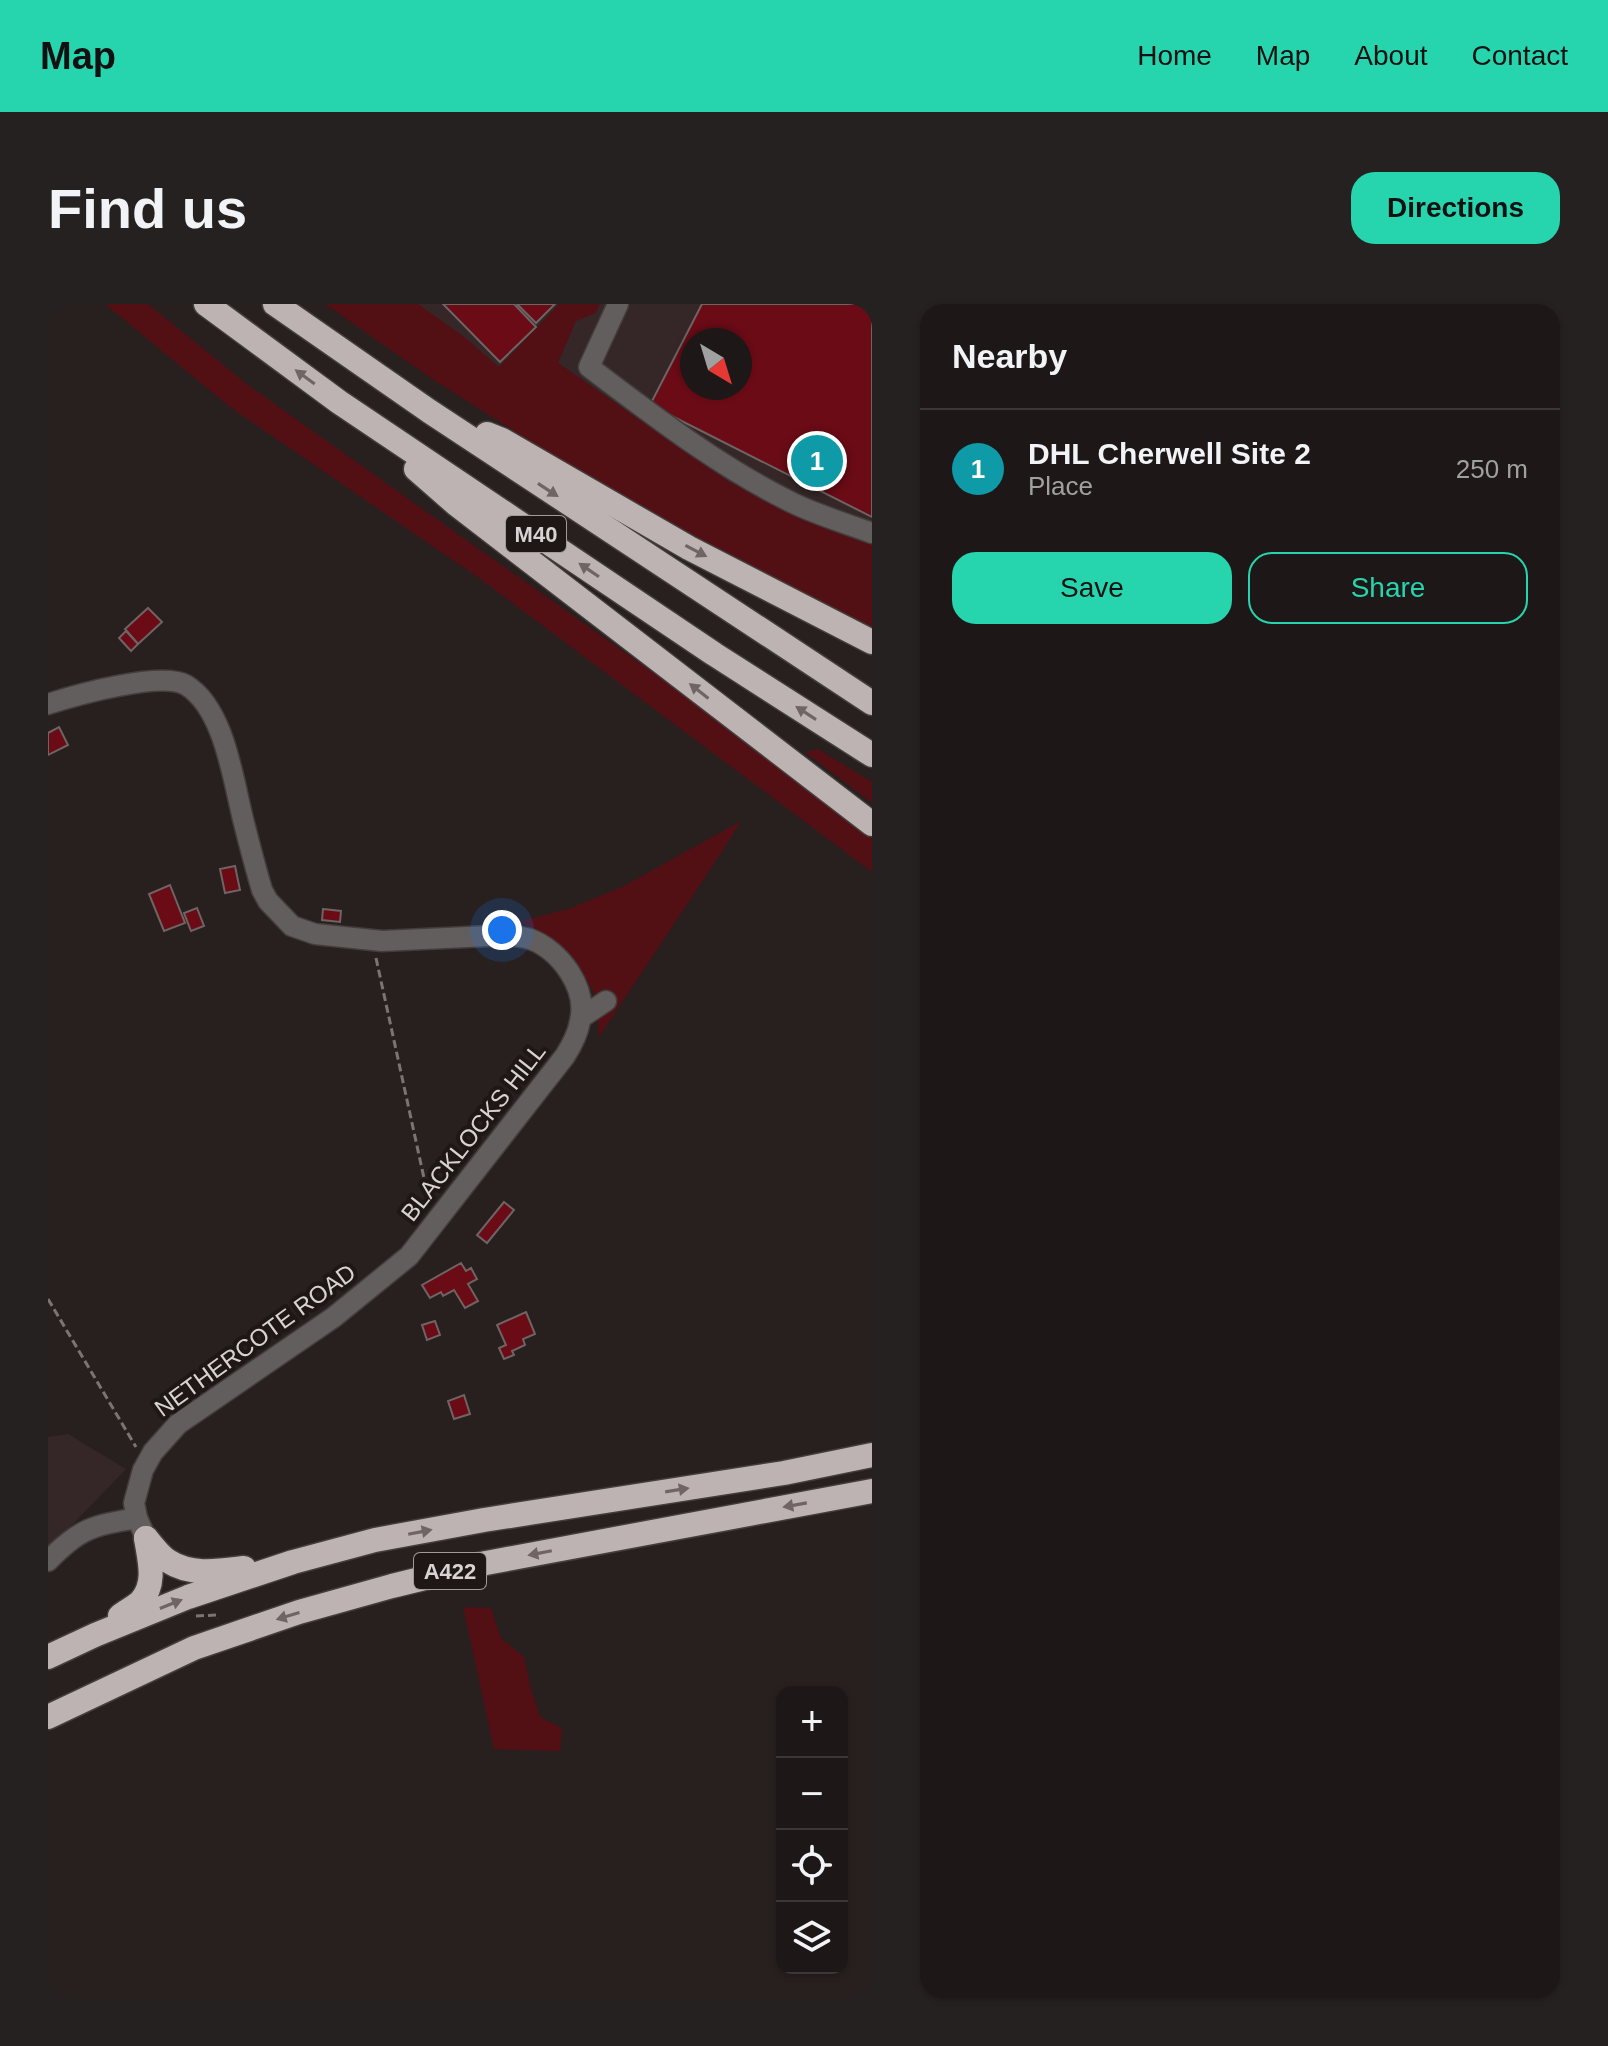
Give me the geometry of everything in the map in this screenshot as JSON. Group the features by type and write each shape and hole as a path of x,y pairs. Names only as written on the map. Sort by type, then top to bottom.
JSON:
{"highway":[{"name":"M40","path":"206,304 339,402 714,654 872,755"},
{"name":"M40","path":"275,304 429,411 872,703"},
{"name":"M40","path":"339,402 456,504 872,824"},
{"name":"M40","path":"429,411 502,440 689,548 872,642"},
{"name":"A422","path":"48,1657 188,1597 293,1562 375,1540 784,1473 872,1455"},
{"name":"A422","path":"48,1717 194,1648 299,1612 392,1586 486,1563 872,1491"},
{"path":"141,1528 168,1561 190,1570 210,1572 293,1562"},
{"path":"95,1635 141,1600 150,1585 151,1572 141,1528"}],"street":[{"path":"618,304 589,367 732,470 814,512 872,533"},
{"path":"48,704 77,694 167,679 186,685 212,714 224,743 262,890 268,901 292,926 315,934 375,940 511,935 532,940 567,967 579,997 582,1017 606,1001"},
{"name":"BLACKLOCKS HILL","path":"408,1257 565,1056 582,1017"},
{"name":"NETHERCOTE ROAD","path":"141,1528 134,1503 143,1470 153,1452 178,1424 334,1317 408,1257"},
{"path":"48,1561 78,1533 102,1524 141,1528"}],"path":[{"path":"375,940 374,949 430,1202 443,1215"},
{"path":"48,1299 134,1446 153,1452"}],"shaded area":[{"path":"105,304 148,304 248,385 724,723 872,837 872,872 483,581 230,407"},
{"path":"325,304 418,304 499,367 559,304 600,304 596,313 576,321 558,363 729,482 852,538 872,542 872,633 767,579 608,490 432,379"},
{"path":"386,304 872,304 872,549 729,482 558,363 523,389"},
{"path":"818,749 872,782 872,803 805,752"},
{"path":"741,821 599,1037 596,997 579,967 521,921 568,909 622,887"},
{"path":"68,1434 126,1469 48,1550 48,1437"},
{"path":"463,1607 491,1608 501,1638 524,1657 540,1717 562,1728 560,1751 494,1749"}],"building":[{"path":"443,304 514,304 536,327 500,362"},
{"path":"517,304 555,304 536,323"},
{"path":"702,304 872,304 872,517 650,405 680,347 680,400 752,400 752,328 690,328"},
{"path":"148,608 162,622 138,644 125,629"},
{"path":"126,631 138,644 131,651 119,638"},
{"path":"59,727 68,745 48,755 48,733"},
{"path":"235,866 240,890 225,893 220,869"},
{"path":"170,885 185,923 164,931 149,894"},
{"path":"197,908 204,926 191,931 184,913"},
{"path":"323,909 341,911 340,922 322,920"},
{"path":"504,1202 514,1210 487,1243 477,1235"},
{"path":"461,1263 466,1271 471,1268 477,1279 468,1284 478,1301 465,1308 454,1290 430,1298 422,1285"},
{"path":"526,1312 535,1334 523,1339 525,1345 504,1359 499,1348 506,1345 497,1325"},
{"path":"435,1321 440,1335 427,1340 422,1325"},
{"path":"464,1395 470,1414 454,1419 448,1401"}],"place":[{"name":"DHL Cherwell Site 2","path":"817,461"}]}
